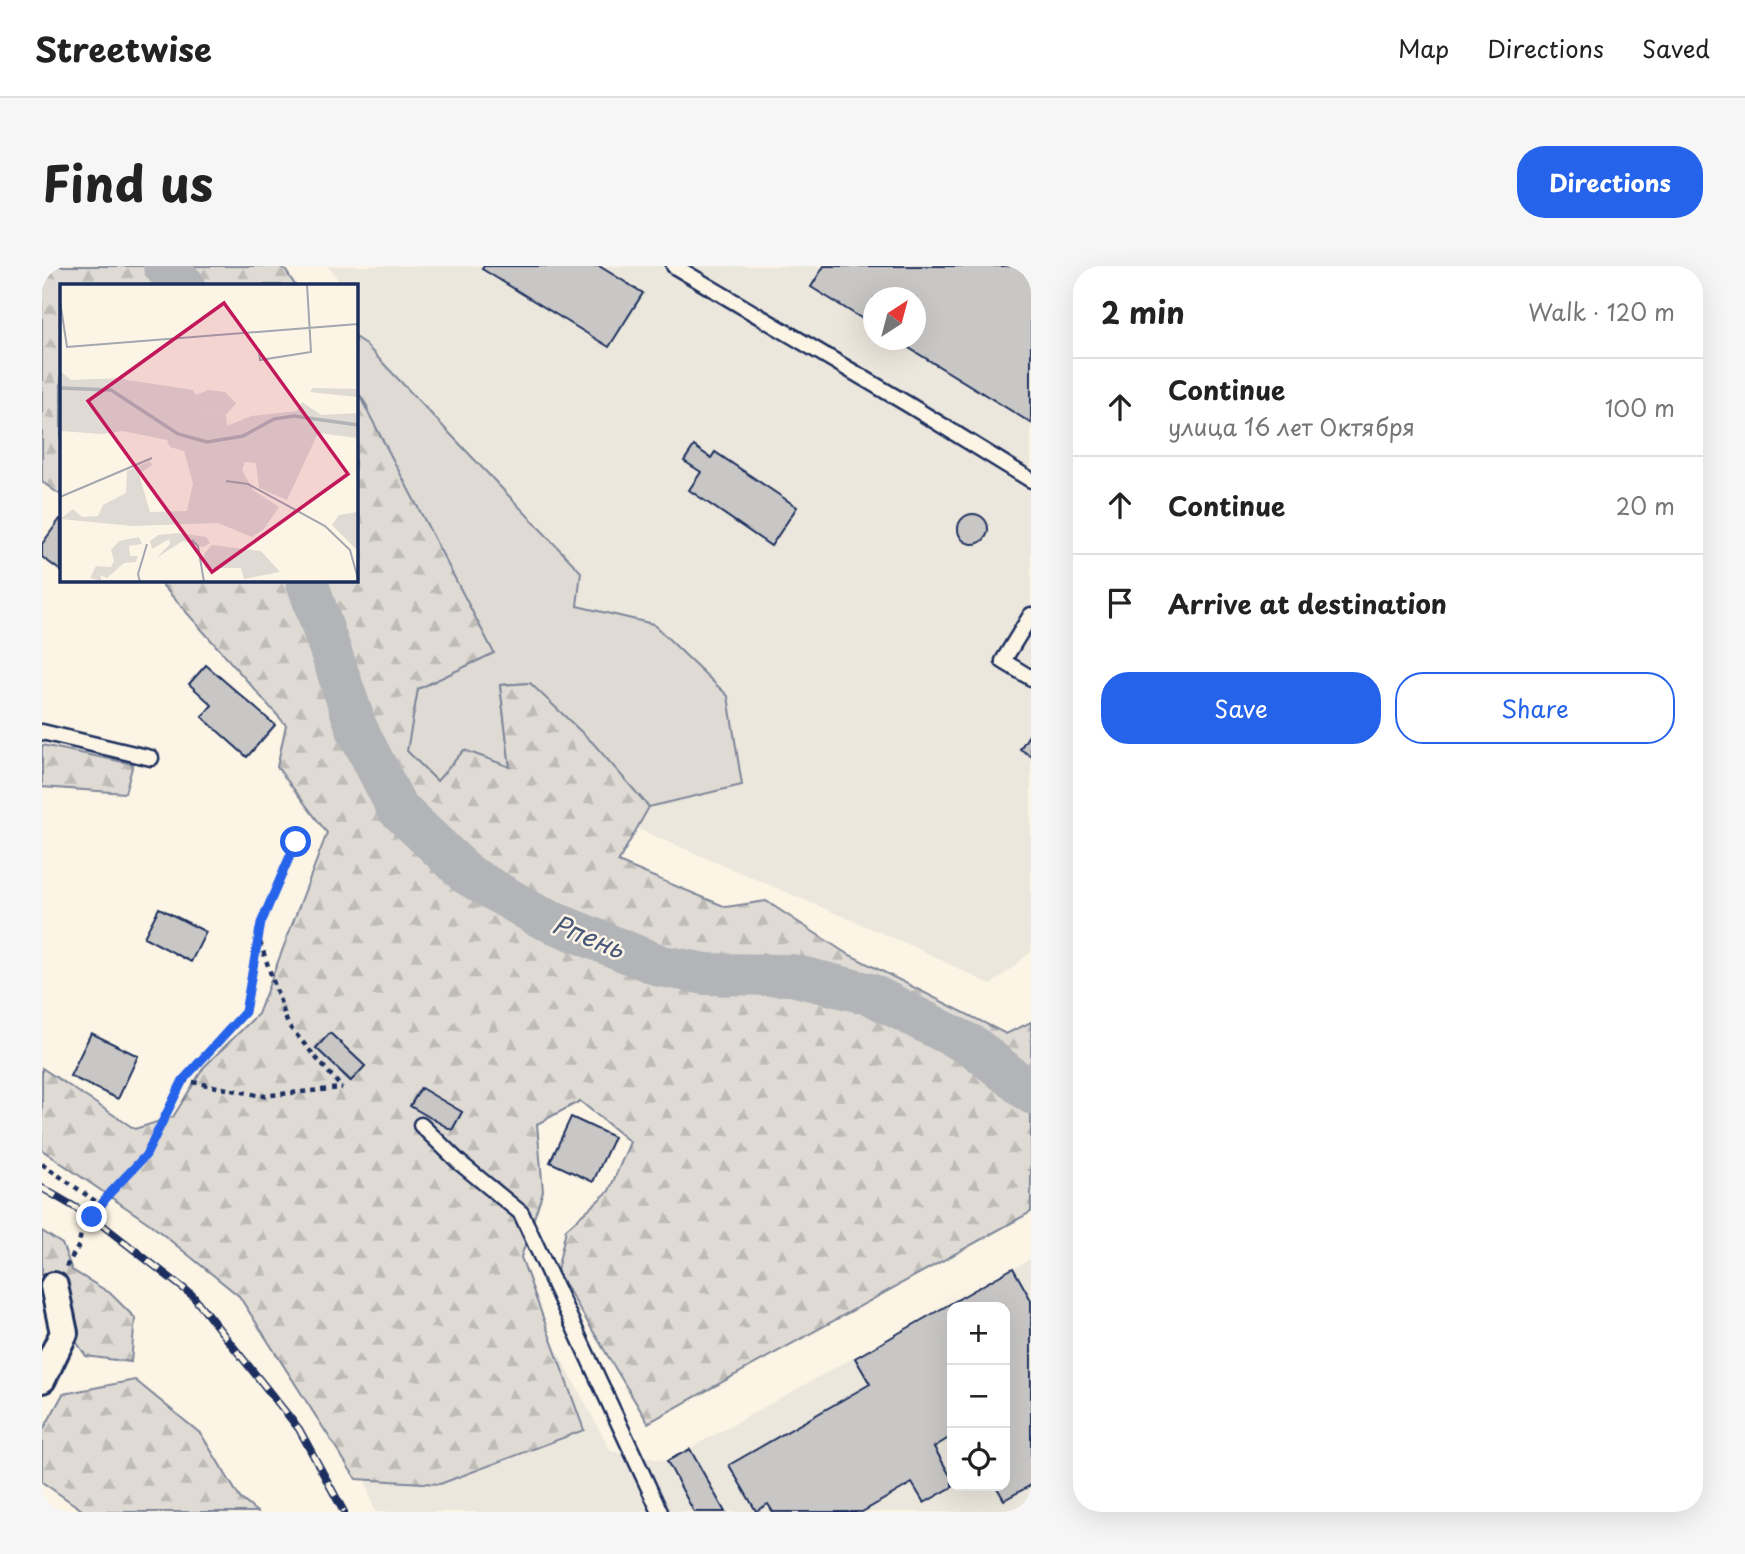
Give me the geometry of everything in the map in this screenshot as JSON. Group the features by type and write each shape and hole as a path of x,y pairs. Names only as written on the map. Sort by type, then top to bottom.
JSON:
{"street":[{"path":"42,1379 64,1333 54,1286"}],"lane":[{"path":"674,266 1031,480"},
{"path":"1031,615 1003,661 1031,678"},
{"path":"42,732 151,758"},
{"path":"421,1125 460,1163 521,1213 660,1512"}],"path":[{"path":"78,1247 82,1230 146,1155 183,1080 245,1012 261,923 296,842"},
{"path":"183,1080 262,1096 342,1088 288,1025 258,939"},
{"path":"42,1164 101,1205"}],"shaded area":[{"path":"328,266 1031,266 1031,952 991,985 921,950 610,817 459,683 357,465 357,284 339,284"},
{"path":"1031,1259 1031,1512 375,1512 365,1479 538,1315 611,1451 667,1461 947,1306 947,1491 1010,1491 1010,1302 954,1302"}],"green space":[{"path":"42,266 280,266 286,271 294,284 60,284 60,494 42,482"},
{"path":"357,338 581,572 577,606 653,624 728,696 742,785 649,807 530,683 500,685 510,767 437,781 406,750 418,689 367,406 357,390"},
{"path":"357,391 494,653 418,689 407,751 437,781 464,750 510,767 500,685 530,683 593,743 649,807 618,862 726,907 766,901 844,952 1006,1034 1031,1022 1031,1212 648,1423 557,1271 566,1229 609,1191 630,1142 580,1101 537,1124 543,1191 521,1257 584,1430 440,1484 356,1479 239,1296 150,1224 42,1150 42,1068 135,1129 173,1117 204,1067 258,1014 327,833 277,767 286,725 159,581 357,581","holes":["330,1033 365,1066 350,1081 316,1048","420,1088 462,1112 452,1130 411,1106"]},
{"path":"42,745 133,764 125,793 42,787"},
{"path":"42,1231 62,1244 72,1270 110,1293 135,1318 131,1362 86,1356 63,1322 50,1284 42,1279"},
{"path":"135,1380 201,1434 240,1498 257,1512 85,1512 42,1482 42,1432 63,1394"}],"building":[{"path":"484,266 599,266 643,293 609,347 482,269"},
{"path":"824,266 1031,266 1031,423 912,350 926,350 926,287 863,287 863,319 811,287"},
{"path":"694,446 711,458 715,452 797,507 771,546 689,490 701,472 684,461"},
{"path":"973,514 983,519 988,529 983,539 973,544 963,539 958,529 963,519"},
{"path":"60,519 60,570 42,557 42,544"},
{"path":"206,665 275,725 247,757 202,717 212,705 189,684"},
{"path":"1031,732 1031,756 1020,749"},
{"path":"159,908 206,932 191,962 144,937"},
{"path":"91,1033 138,1056 118,1099 70,1076"},
{"path":"330,1033 365,1066 351,1081 316,1048"},
{"path":"421,1088 462,1112 452,1130 410,1106"},
{"path":"571,1117 614,1137 593,1182 550,1162"},
{"path":"1013,1268 1031,1300 1031,1485 1004,1500 999,1491 1010,1491 1010,1302 953,1302"},
{"path":"947,1306 947,1439 934,1447 947,1470 947,1490 924,1503 912,1483 862,1512 773,1512 768,1504 756,1511 729,1465 870,1384 855,1358"},
{"path":"690,1449 725,1512 694,1512 667,1461"}],"waterway":[{"name":"Рпень","path":"164,266 183,284"},
{"name":"Рпень","path":"307,581 357,729 397,808 468,875 538,916 661,966 706,974 792,975 870,994 974,1047 1031,1093"}],"railway":[{"path":"42,1188 92,1217 192,1295 299,1429 344,1512"}],"route":[{"path":"92,1217 110,1193 146,1155 183,1080 245,1012 261,923 296,842"}]}
